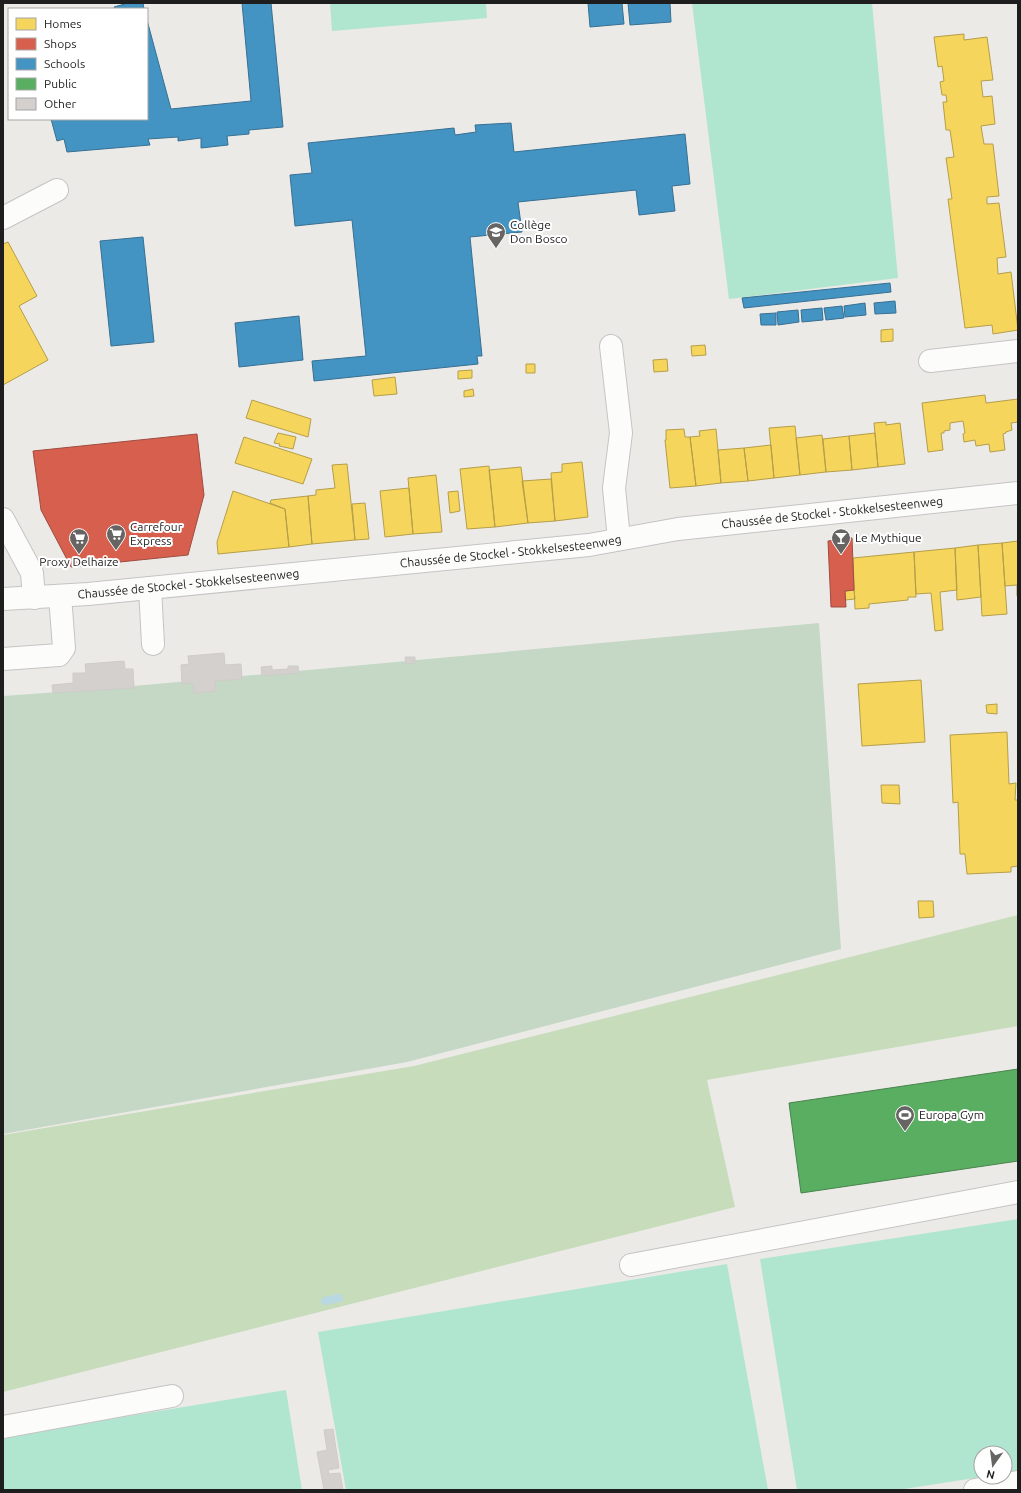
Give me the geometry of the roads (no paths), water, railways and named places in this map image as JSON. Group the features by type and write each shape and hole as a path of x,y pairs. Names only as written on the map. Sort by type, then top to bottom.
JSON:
{"street":[{"path":"3,218 57,190"},
{"path":"611,346 621,433 614,488 619,539"},
{"path":"930,361 1018,351"},
{"name":"Chaussée de Stockel - Stokkelsesteenweg","path":"3,599 34,598 150,588 589,545 678,529 1018,493"},
{"path":"3,519 32,573 34,598"},
{"path":"150,588 154,644"},
{"path":"3,658 59,655 64,648 60,596"},
{"path":"631,1265 1018,1192"},
{"path":"3,1427 172,1396"},
{"path":"975,1490 1018,1482"}],"waterway":[{"path":"325,1301 339,1298"}],"place":[{"name":"Collège Don Bosco","path":"496,249"},
{"name":"Carrefour Express","path":"116,551"},
{"name":"Proxy Delhaize","path":"79,555"},
{"name":"Le Mythique","path":"841,555"},
{"name":"Europa Gym","path":"905,1132"}]}
